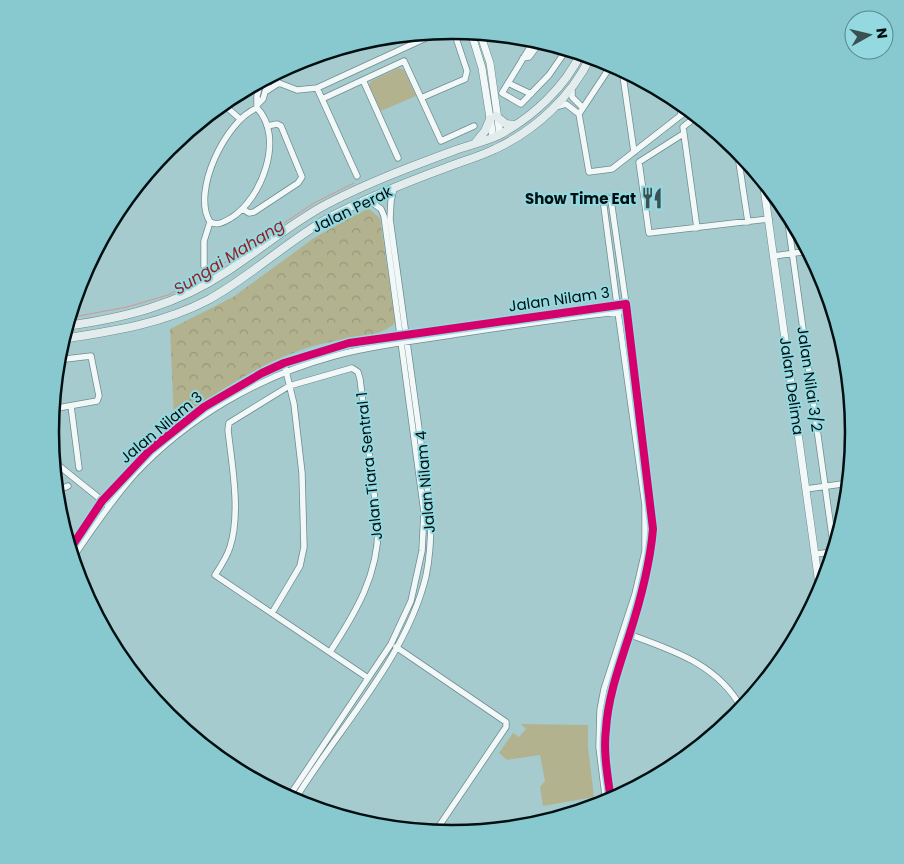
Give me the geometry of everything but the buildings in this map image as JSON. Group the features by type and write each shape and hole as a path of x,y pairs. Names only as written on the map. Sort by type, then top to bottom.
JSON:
{"main road":[{"name":"Jalan Perak","path":"74,325 126,317 176,298 226,273 299,221 326,205 399,172 476,142 497,137 515,125 560,87 577,62"},
{"name":"Jalan Perak","path":"70,337 149,323 207,300 234,284 306,232 367,200 449,166 494,150 528,129 554,107 572,88 587,63"},
{"path":"476,142 493,117 506,124 515,125"},
{"path":"449,166 461,158 487,148 497,137 504,140 528,129"}],"street":[{"path":"473,40 482,68 497,137"},
{"path":"482,40 490,63 493,117"},
{"path":"274,81 297,90 317,88 413,41"},
{"path":"421,98 465,79 467,71 457,41"},
{"path":"530,46 502,94 521,104 549,75 563,55"},
{"path":"523,58 529,57 536,48"},
{"path":"322,99 404,61 441,141 474,126"},
{"path":"579,114 607,71"},
{"path":"623,78 634,152"},
{"path":"363,80 398,158"},
{"path":"508,83 531,94"},
{"path":"265,92 279,84"},
{"path":"204,266 204,242 210,222 206,215 206,198 211,167 217,152 240,120 262,100 266,85"},
{"path":"317,88 357,176"},
{"path":"572,88 572,97 584,108"},
{"path":"210,222 220,224 243,209 254,196 266,168 267,126 264,115 257,106 259,89"},
{"path":"554,107 566,104 579,114 587,171 612,168 681,114"},
{"path":"228,109 240,120"},
{"path":"691,120 683,126 683,134 698,228"},
{"path":"243,209 249,213 254,212 298,183 302,177 281,126 277,124 267,126"},
{"path":"683,134 638,162 649,233 769,219"},
{"path":"740,165 748,222"},
{"name":"Jalan Nilam 4","path":"299,794 396,647 409,624 426,576 431,544 431,516 408,334 390,219 394,188"},
{"name":"Jalan Nilam 3","path":"605,794 599,747 600,710 604,689 627,633 651,552 653,529 627,307 611,200 606,196 603,199 646,522 645,551 627,633 614,684 605,729 606,762 610,792"},
{"name":"Jalan Delima","path":"766,196 818,575"},
{"name":"Jalan Nilam 4","path":"293,791 391,644 411,601 422,552 424,512 384,216 381,210 367,200"},
{"name":"Jalan Nilai 3/2","path":"789,229 832,535"},
{"path":"774,256 802,252"},
{"path":"617,308 627,307"},
{"name":"Jalan Nilam 3","path":"75,542 102,501 150,450 181,424 236,388 284,363 349,342 617,308"},
{"name":"Jalan Nilam 3","path":"78,551 109,506 136,473 180,434 237,396 286,372 335,355 401,342 617,308"},
{"path":"60,407 99,399 91,356 65,359"},
{"path":"272,613 300,566 304,547 303,474 290,386 284,363"},
{"name":"Jalan Tiara Sentral 1","path":"290,386 348,368 356,370 360,378 378,525 378,548 367,590 330,652"},
{"path":"290,386 229,423 228,430 234,479 233,532 230,549 215,575 368,678"},
{"path":"71,406 79,468"},
{"path":"61,467 109,506"},
{"path":"806,489 842,484"},
{"path":"63,488 68,486"},
{"path":"815,554 826,552"},
{"path":"627,633 699,662 730,690 738,702"},
{"path":"396,647 506,722 506,727 440,825"}],"green space":[{"path":"399,68 404,70 416,96 381,111 369,85 371,81"},
{"path":"368,208 380,218 395,323 381,332 330,342 288,355 229,385 174,422 170,329 233,297 314,238"},
{"path":"521,724 588,725 588,747 594,797 543,806 540,787 545,781 540,755 507,760 499,753 513,733 519,737 526,729"}],"waterway":[{"name":"Sungai Mahang","path":"77,316 127,307 168,295 203,277 314,203 354,183"}],"cycle path":[{"path":"75,542 102,501 150,450 204,407 262,373 284,363 349,343 626,304 653,529 644,583 614,682 607,717 605,756 610,792"}],"place":[{"name":"Show Time Eat","path":"652,198"}]}
